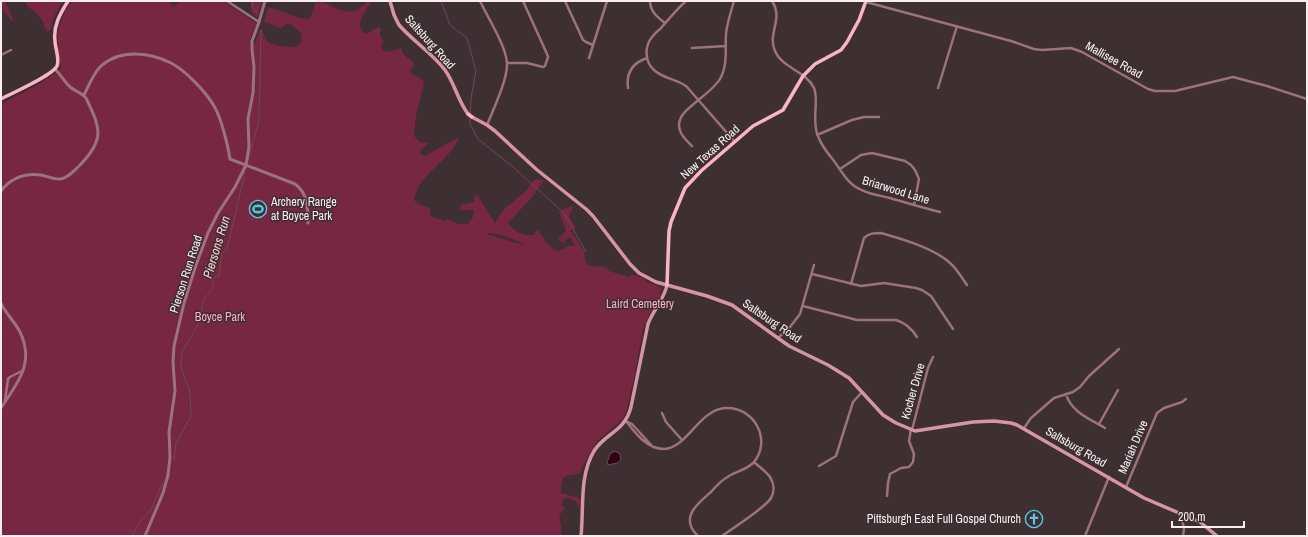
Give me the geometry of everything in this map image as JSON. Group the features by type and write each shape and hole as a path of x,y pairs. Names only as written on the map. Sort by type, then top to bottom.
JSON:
{"main road":[{"path":"1,99 47,76 55,69 58,63 54,40 55,27 58,17 68,1"},
{"name":"Saltsburg Road","path":"390,1 399,25 445,70 462,105 470,115 487,125 536,169 593,216 630,264 648,279 726,302 793,348 843,374 888,419 911,429 920,430 970,422 1010,423 1024,428 1154,503 1200,522 1217,536"},
{"name":"New Texas Road","path":"626,421 631,407 648,324 652,313 664,295 667,285 669,231 671,222 685,188 701,171 757,124 783,110 803,76 815,64 835,54 844,47 859,20 866,1"},
{"path":"581,536 585,480 588,465 597,447 626,421"}],"street":[{"path":"227,1 259,22"},
{"name":"Pierson Run Road","path":"145,536 164,493 168,475 170,458 169,432 175,391 173,362 174,346 184,303 208,233 246,165 249,147 248,119 253,93 254,67 252,46 265,1"},
{"path":"480,1 500,42 506,56 507,63 501,90 487,125"},
{"path":"507,63 527,63 543,67 545,66 548,57 523,1"},
{"path":"565,1 584,40 593,45"},
{"path":"589,58 607,1"},
{"path":"650,1 652,10 657,17 665,23"},
{"path":"686,1 672,14 652,37 646,50 647,58 650,65 656,72 684,84 700,100 735,142"},
{"path":"692,146 681,133 679,129 679,121 685,112 700,100 720,80 726,61 727,31 734,1"},
{"name":"Briarwood Lane","path":"772,1 777,14 772,38 776,52 785,62 811,84 816,95 814,123 817,135 823,147 850,183 860,189 940,212"},
{"name":"Mallisee Road","path":"866,1 1011,41 1034,49 1042,50 1071,48 1082,52 1148,89 1155,91 1175,91 1233,77 1307,99"},
{"path":"938,88 957,26"},
{"path":"692,48 726,46"},
{"path":"1,54 11,50"},
{"path":"84,95 94,75 101,67 113,58 134,54 148,55 171,63 191,78 214,105 230,159 295,184 299,187 305,195 308,223"},
{"path":"628,88 632,66 647,58"},
{"path":"1,191 15,179 29,174 60,179 64,178 70,175 83,162 95,147 98,134 97,120 84,95 70,87 55,69"},
{"path":"817,135 852,120 864,117 879,117"},
{"path":"840,169 860,155 872,153 905,161 916,170 919,179 914,205"},
{"path":"851,284 864,238 872,233 881,233 915,244 947,260 955,268 967,285"},
{"path":"778,338 797,320 803,306 814,265"},
{"path":"812,274 851,284 866,286 884,284 922,290 930,296 953,329"},
{"path":"1,303 19,330 25,344 27,355 18,383 1,408"},
{"path":"803,306 857,320 896,320 908,326 918,337"},
{"path":"1024,428 1031,418 1054,398 1075,391 1080,387 1089,376 1119,349"},
{"name":"Kocher Drive","path":"887,496 890,474 901,468 909,467 913,462 914,454 909,441 911,429 928,368 933,357"},
{"path":"5,402 8,379 23,371"},
{"path":"7,384 15,388"},
{"path":"1099,424 1118,390"},
{"path":"819,466 836,456 853,402 862,392"},
{"path":"1066,394 1072,407 1105,428"},
{"name":"Mariah Drive","path":"1126,487 1157,413 1164,408 1182,402 1186,399"},
{"path":"626,421 632,424 653,447 658,448 668,448 682,440 706,416 723,408 737,409 747,414 757,425 760,432 761,447 754,462 749,467 722,481 695,506 692,511 690,522 692,530 698,536"},
{"path":"662,413 666,422 682,440"},
{"path":"722,536 764,505 772,494 773,483 771,478 754,462"},
{"path":"1085,536 1109,476"},
{"path":"1182,514 1184,530 1183,536"}],"green space":[{"path":"1,1 5,1 13,19 12,21 1,8"},
{"path":"24,1 63,1 48,32 45,29 40,17 28,7"},
{"name":"Boyce Park","path":"72,1 168,1 174,7 180,1 223,1 256,23 250,39 251,44 255,43 259,31 263,29 265,39 268,42 280,46 296,47 302,42 301,33 291,24 287,24 280,28 264,22 268,7 300,18 310,19 316,1 347,12 358,9 368,1 372,1 360,22 362,31 366,34 379,27 381,29 380,36 384,41 381,45 382,49 387,52 391,52 401,48 405,56 415,65 412,67 412,74 423,80 424,84 416,115 414,136 420,142 429,143 421,150 420,153 425,156 459,137 455,146 428,174 417,190 414,200 421,206 430,208 430,216 444,221 447,219 459,224 468,224 473,217 474,210 460,210 461,205 474,202 475,196 477,195 495,223 504,209 527,190 533,181 537,179 544,180 533,196 508,223 513,229 519,233 530,235 534,235 537,230 551,247 558,251 569,246 575,246 571,238 568,238 563,243 558,239 566,230 559,212 573,205 569,216 576,227 571,231 584,251 585,260 588,265 597,267 600,266 609,271 629,277 632,274 662,288 658,301 649,315 643,329 627,409 623,419 597,441 581,469 581,473 563,478 561,493 579,498 580,503 578,507 576,501 567,498 563,499 561,504 565,509 559,517 562,536 1,536 1,104 36,86 61,69 58,49 58,34 59,26","holes":["487,234 508,237 527,246"]},
{"path":"250,1 262,1 257,18 252,13"}],"shaded area":[{"path":"615,451 620,454 621,460 617,463 608,465 607,463 610,454"}],"waterway":[{"path":"253,1 252,7 259,15"},
{"path":"441,1 450,25 467,38 476,71 471,98 470,114"},
{"path":"248,160 259,121 261,30"},
{"path":"470,118 470,124 478,139 513,167 564,213 586,252"},
{"name":"Piersons Run","path":"174,460 176,444 191,416 190,392 181,367 182,352 198,325 204,298 214,286 212,280 219,276 222,253 227,249 245,172"},
{"name":"Piersons Run","path":"132,536 141,520 151,510 163,482"}],"place":[{"name":"Archery Range at Boyce Park","path":"258,209"},
{"name":"Pittsburgh East Full Gospel Church","path":"1034,519"}],"park label":[{"name":"Laird Cemetery","path":"640,304"}]}
